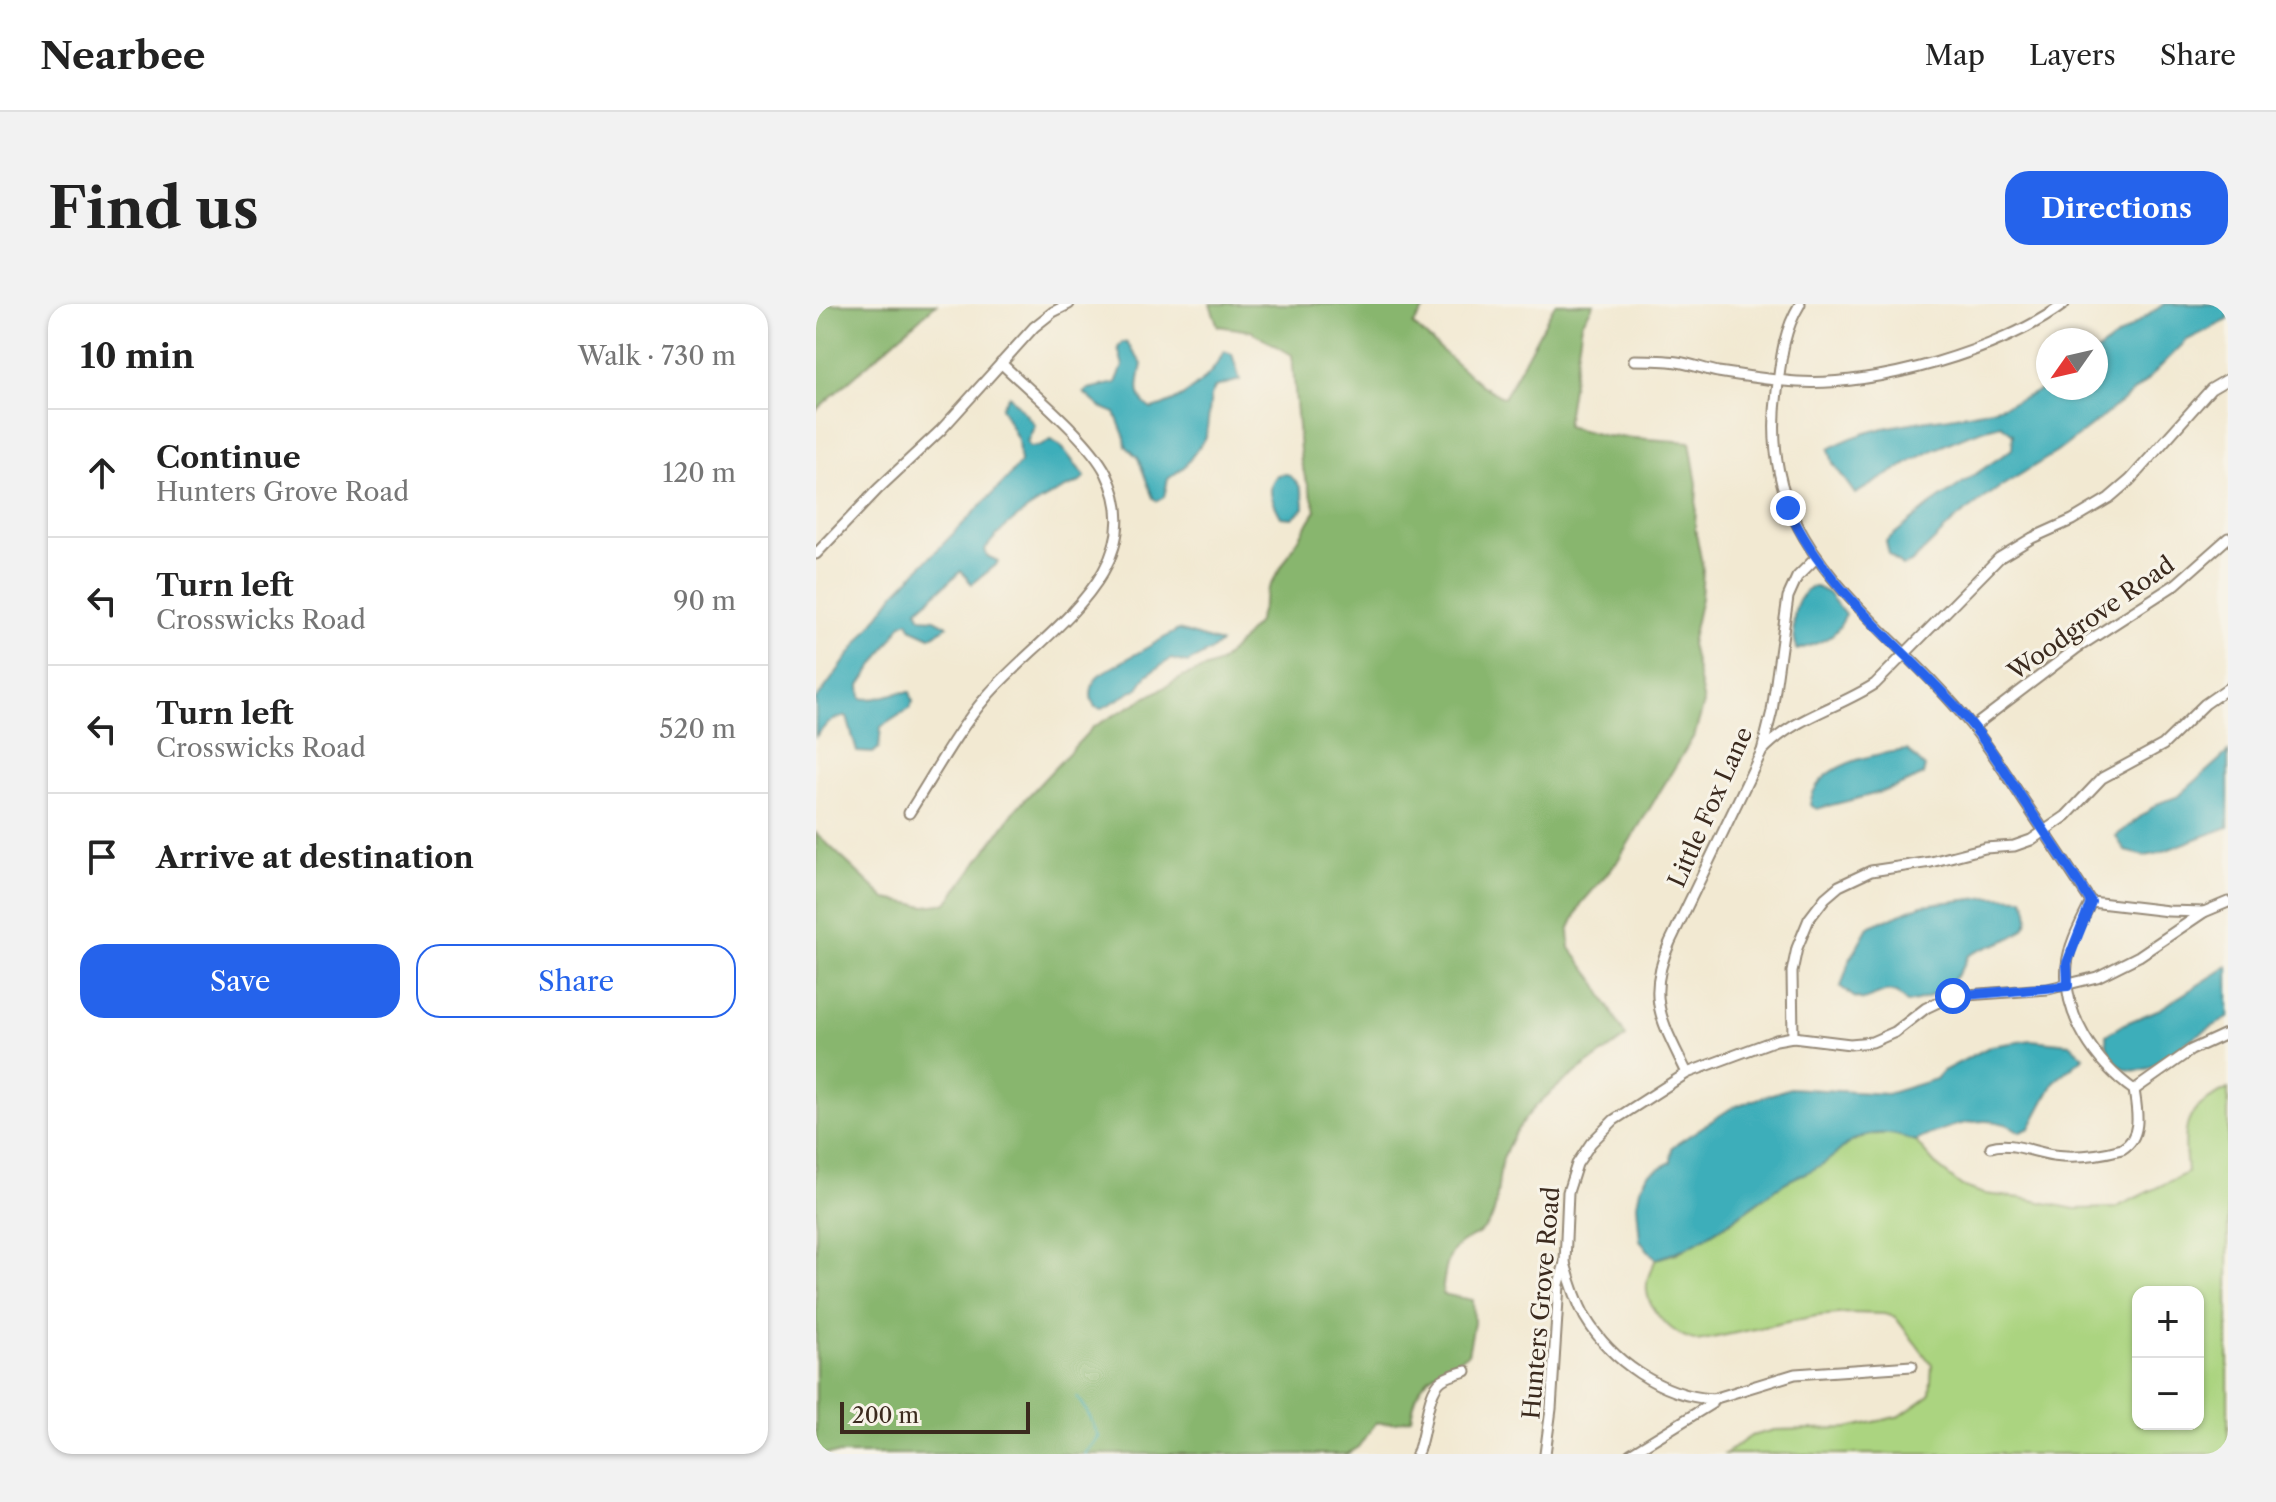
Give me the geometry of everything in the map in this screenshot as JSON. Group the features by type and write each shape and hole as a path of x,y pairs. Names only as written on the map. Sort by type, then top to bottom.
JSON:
{"street":[{"path":"816,554 878,489 941,430 1034,327 1069,304"},
{"path":"1800,304 1782,347 1774,410 1775,462 1797,528 1816,558 1905,655 1933,680 1973,727 2091,902"},
{"path":"1634,360 1677,362 1717,372 1778,380 1845,382 1943,359 2009,336 2064,304"},
{"path":"909,813 989,694 1092,592 1108,564 1117,534 1112,489 1098,459 1001,363"},
{"path":"1762,751 1795,723 1871,686 1999,558 2032,538 2089,511 2130,480 2211,389 2228,379"},
{"name":"Woodgrove Road","path":"1973,727 2077,648 2185,577 2228,538"},
{"name":"Little Fox Lane","path":"1687,1073 1661,1016 1657,992 1659,972 1670,942 1762,751 1772,711 1788,597 1797,577 1816,558"},
{"path":"1793,1037 1792,972 1797,948 1809,919 1839,886 1871,871 1931,862 1985,848 2014,846 2045,832 2066,816 2102,778 2163,745 2205,704 2228,688"},
{"path":"2091,902 2204,912"},
{"path":"1991,1147 2006,1145 2055,1155 2081,1156 2128,1147 2135,1135 2134,1090 2113,1073 2089,1045 2077,1021 2068,986 2067,963 2091,902"},
{"name":"Hunters Grove Road","path":"1545,1454 1559,1284 1565,1263 1568,1192 1584,1154 1614,1120 1687,1073 1746,1050 1793,1037 1850,1044 1872,1042 1895,1032 1926,1008 1945,999 2068,986 2097,977 2122,966 2204,912 2228,902"},
{"path":"2134,1090 2191,1050 2228,1033"},
{"path":"1565,1263 1583,1313 1612,1351 1672,1392 1713,1399 1795,1374 1912,1366"},
{"path":"1417,1454 1423,1441 1432,1394 1441,1381 1466,1371"},
{"path":"1630,1454 1711,1404 1713,1399"}],"green space":[{"path":"816,304 936,304 816,410"},
{"path":"1210,304 1428,304 1413,325 1482,386 1504,398 1555,304 1594,304 1582,323 1566,426 1605,436 1690,442 1697,484 1695,528 1703,569 1701,598 1691,644 1704,703 1695,734 1617,862 1581,904 1569,930 1570,948 1593,978 1626,1037 1556,1088 1526,1118 1504,1156 1490,1222 1484,1230 1461,1243 1452,1253 1442,1294 1473,1300 1474,1323 1468,1354 1429,1377 1418,1393 1411,1418 1376,1423 1358,1447 1347,1454 816,1454 816,833 886,899 926,906 947,903 1017,808 1093,727 1185,676 1220,663 1257,624 1268,589 1316,510 1301,463 1292,355 1251,331 1218,326"},
{"path":"2228,1089 2228,1454 1725,1454 1751,1436 1774,1430 1848,1428 1900,1416 1930,1395 1932,1365 1895,1317 1884,1314 1816,1316 1698,1341 1689,1338 1663,1321 1650,1303 1647,1280 1656,1259 1677,1253 1728,1224 1785,1182 1823,1164 1843,1145 1867,1135 1894,1133 1915,1141 1938,1167 1962,1186 1984,1194 2075,1209 2115,1208 2187,1173 2186,1131 2194,1112"}],"water":[{"path":"2164,304 2228,304 2228,320 2187,340 2144,383 2109,412 2057,452 1956,519 1911,563 1902,566 1889,554 1886,541 1929,506 2012,449 2013,434 2001,425 1963,437 1855,494 1833,463 1829,449 1882,429 1996,408 2036,391 2036,400 2108,400 2108,344"},
{"path":"1122,342 1127,343 1142,364 1139,394 1151,409 1173,401 1194,388 1212,371 1224,351 1232,354 1240,380 1215,387 1206,437 1185,466 1168,479 1164,497 1157,501 1153,498 1138,458 1126,446 1115,413 1100,407 1084,393 1088,389 1116,383 1123,366 1118,348"},
{"path":"1009,395 1035,425 1027,442 1030,447 1051,440 1061,446 1085,477 1041,501 1004,528 985,549 987,556 998,561 996,565 972,584 961,571 917,610 921,618 935,619 948,626 930,637 912,629 908,621 902,624 860,685 861,698 867,699 910,692 913,702 910,708 881,727 879,748 873,753 857,752 847,717 833,720 816,736 816,700 896,592 1020,463 1018,440 1001,407"},
{"path":"1287,474 1298,484 1304,502 1304,508 1292,518 1281,517 1271,491 1277,475"},
{"path":"1814,586 1828,593 1845,615 1833,634 1797,650 1794,632 1797,605 1806,591"},
{"path":"1178,630 1220,643 1187,663 1171,659 1147,675 1138,688 1101,709 1095,707 1091,691 1099,675"},
{"path":"1907,750 1925,767 1923,775 1857,799 1817,809 1810,805 1814,791 1833,771 1862,758"},
{"path":"2228,752 2228,827 2156,854 2145,856 2125,851 2116,836 2157,804 2179,796"},
{"path":"1990,897 2023,898 2028,912 2027,922 2012,937 1968,956 1952,981 1936,993 1907,1003 1896,993 1887,991 1864,1000 1841,987 1850,959 1868,927 1922,905"},
{"path":"2228,966 2228,1018 2149,1068 2124,1068 2113,1059 2106,1035 2160,1009"},
{"path":"2031,1040 2070,1044 2084,1057 2055,1081 2030,1128 2020,1132 2008,1125 1982,1121 1940,1130 1915,1141 1891,1134 1867,1135 1853,1140 1816,1168 1783,1184 1722,1227 1674,1253 1656,1259 1640,1241 1637,1204 1648,1174 1671,1162 1672,1147 1733,1107 1790,1088 1887,1094 1936,1079 1943,1071 1991,1046"}],"waterway":[{"path":"1077,1397 1099,1437 1085,1454"}],"route":[{"path":"1788,508 1816,558 1867,616 1933,680 1973,727 2091,902 2071,948 2067,963 2068,986 1953,996"}]}
